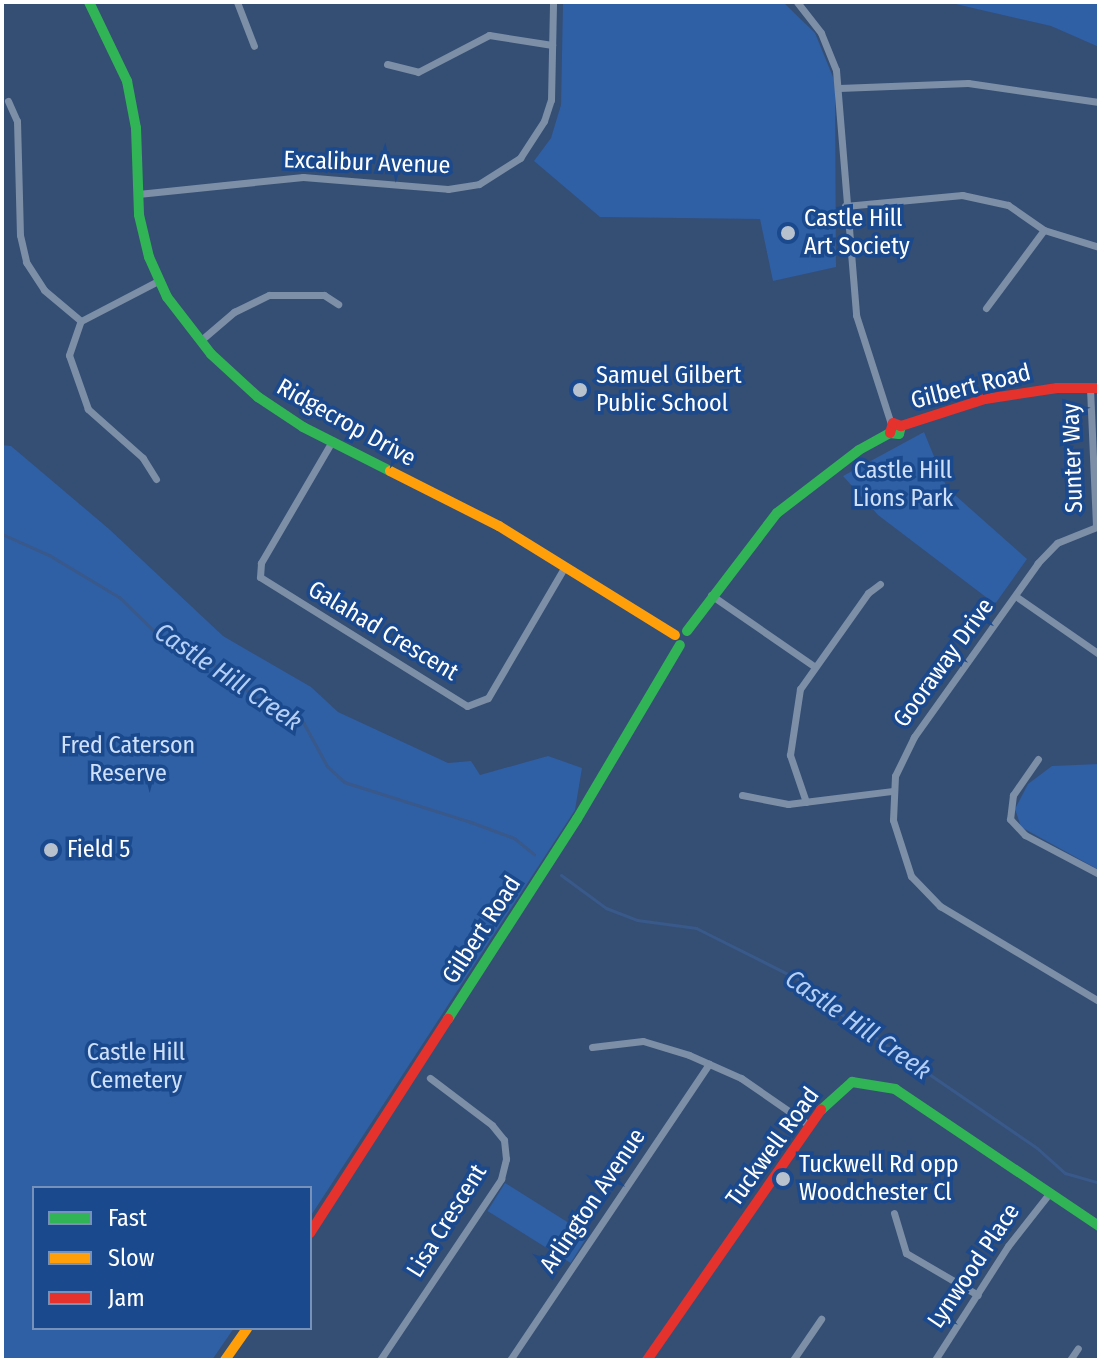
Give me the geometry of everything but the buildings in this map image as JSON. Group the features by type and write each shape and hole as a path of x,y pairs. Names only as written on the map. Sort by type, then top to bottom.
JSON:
{"street":[{"name":"Ridgecrop Drive","path":"89,2 127,81 136,128 143,236 158,281 200,341 258,397 331,443 489,520 681,637"},
{"path":"237,2 254,46"},
{"name":"Excalibur Avenue","path":"138,194 303,177 448,189 479,184 520,158 544,121 551,100 553,2"},
{"path":"797,2 821,33 839,88 845,206 856,315 894,427"},
{"path":"387,64 418,72 489,35 552,45"},
{"path":"839,88 968,83 1099,102"},
{"path":"8,101 17,121 20,235 26,262 44,290 81,321"},
{"path":"845,206 962,195 1008,205 1044,230 1099,247"},
{"path":"986,308 1044,230"},
{"path":"156,479 143,458 88,409 69,355 81,321 158,281"},
{"path":"200,341 234,312 269,295 324,295 338,304"},
{"name":"Gilbert Road","path":"312,1230 577,819 681,637 777,513 822,475 894,427 1003,395 1094,388"},
{"name":"Sunter Way","path":"1094,388 1097,526"},
{"name":"Galahad Crescent","path":"331,443 261,563 260,577 467,706 488,698 565,566"},
{"name":"Gooraway Drive","path":"1097,526 1057,543 914,737 893,791 893,820 907,865 940,906 1099,1001"},
{"path":"806,802 790,740 800,689 868,593 880,584"},
{"path":"711,595 815,667"},
{"path":"1017,597 1099,654"},
{"path":"1038,759 1013,795 1010,819 1025,835 1099,874"},
{"path":"742,795 806,802 893,791"},
{"path":"592,1047 643,1041 709,1064 741,1078 809,1125"},
{"name":"Arlington Avenue","path":"510,1360 709,1064"},
{"name":"Lisa Crescent","path":"380,1360 501,1179 506,1159 504,1140 492,1125 430,1078"},
{"name":"Tuckwell Road","path":"647,1360 809,1125 840,1089 852,1082 881,1083 1099,1226"},
{"name":"Lynwood Place","path":"935,1360 1048,1195"},
{"path":"894,1213 906,1253 978,1295"},
{"path":"793,1360 821,1319"},
{"path":"225,1360 246,1330"},
{"path":"1070,1360 1078,1348"}],"green space":[{"path":"563,2 783,2 815,33 835,82 836,267 773,281 760,219 600,217 534,161 551,138 561,105"},
{"path":"947,2 1099,2 1099,47 1051,26"},
{"name":"Castle Hill Lions Park","path":"924,432 947,488 1027,559 995,604 878,515 843,476"},
{"path":"2,445 11,446 109,529 223,636 311,687 338,712 448,763 471,761 480,775 548,756 582,768 575,810 312,1214 312,1186 32,1186 32,1330 233,1330 212,1360 2,1360"},
{"path":"1099,764 1099,870 1021,827 1015,809 1028,784 1052,766"},
{"path":"505,1183 588,1235 571,1263 488,1211"}],"waterway":[{"name":"Castle Hill Creek","path":"2,534 49,555 119,597 157,634 195,650 260,701 303,722 327,766 344,782 514,838 534,854"},
{"name":"Castle Hill Creek","path":"561,875 606,908 637,920 696,928 798,979 818,998 1037,1148 1065,1173 1099,1183"}],"traffic: fast":[{"path":"89,2 127,81 136,128 139,215 149,257 167,297 211,354 258,397 303,427 390,471"},
{"path":"687,631 777,513 859,450 890,433 899,434 901,426"},
{"path":"448,1019 577,819 680,645"},
{"path":"821,1110 852,1082 895,1089 1099,1226"}],"traffic: slow":[{"path":"390,471 499,526 675,635"},
{"path":"225,1360 246,1330"}],"traffic: jam":[{"path":"890,433 893,423 901,426 985,399 1057,388 1099,388"},
{"path":"312,1230 448,1019"},
{"path":"647,1360 821,1110"}],"place":[{"name":"Castle Hill Art Society","path":"788,233"},
{"name":"Samuel Gilbert Public School","path":"580,390"},
{"name":"Field 5","path":"51,850"},
{"name":"Tuckwell Rd opp Woodchester Cl","path":"783,1179"}],"park label":[{"name":"Fred Caterson Reserve","path":"128,760"},
{"name":"Castle Hill Cemetery","path":"136,1067"}]}
